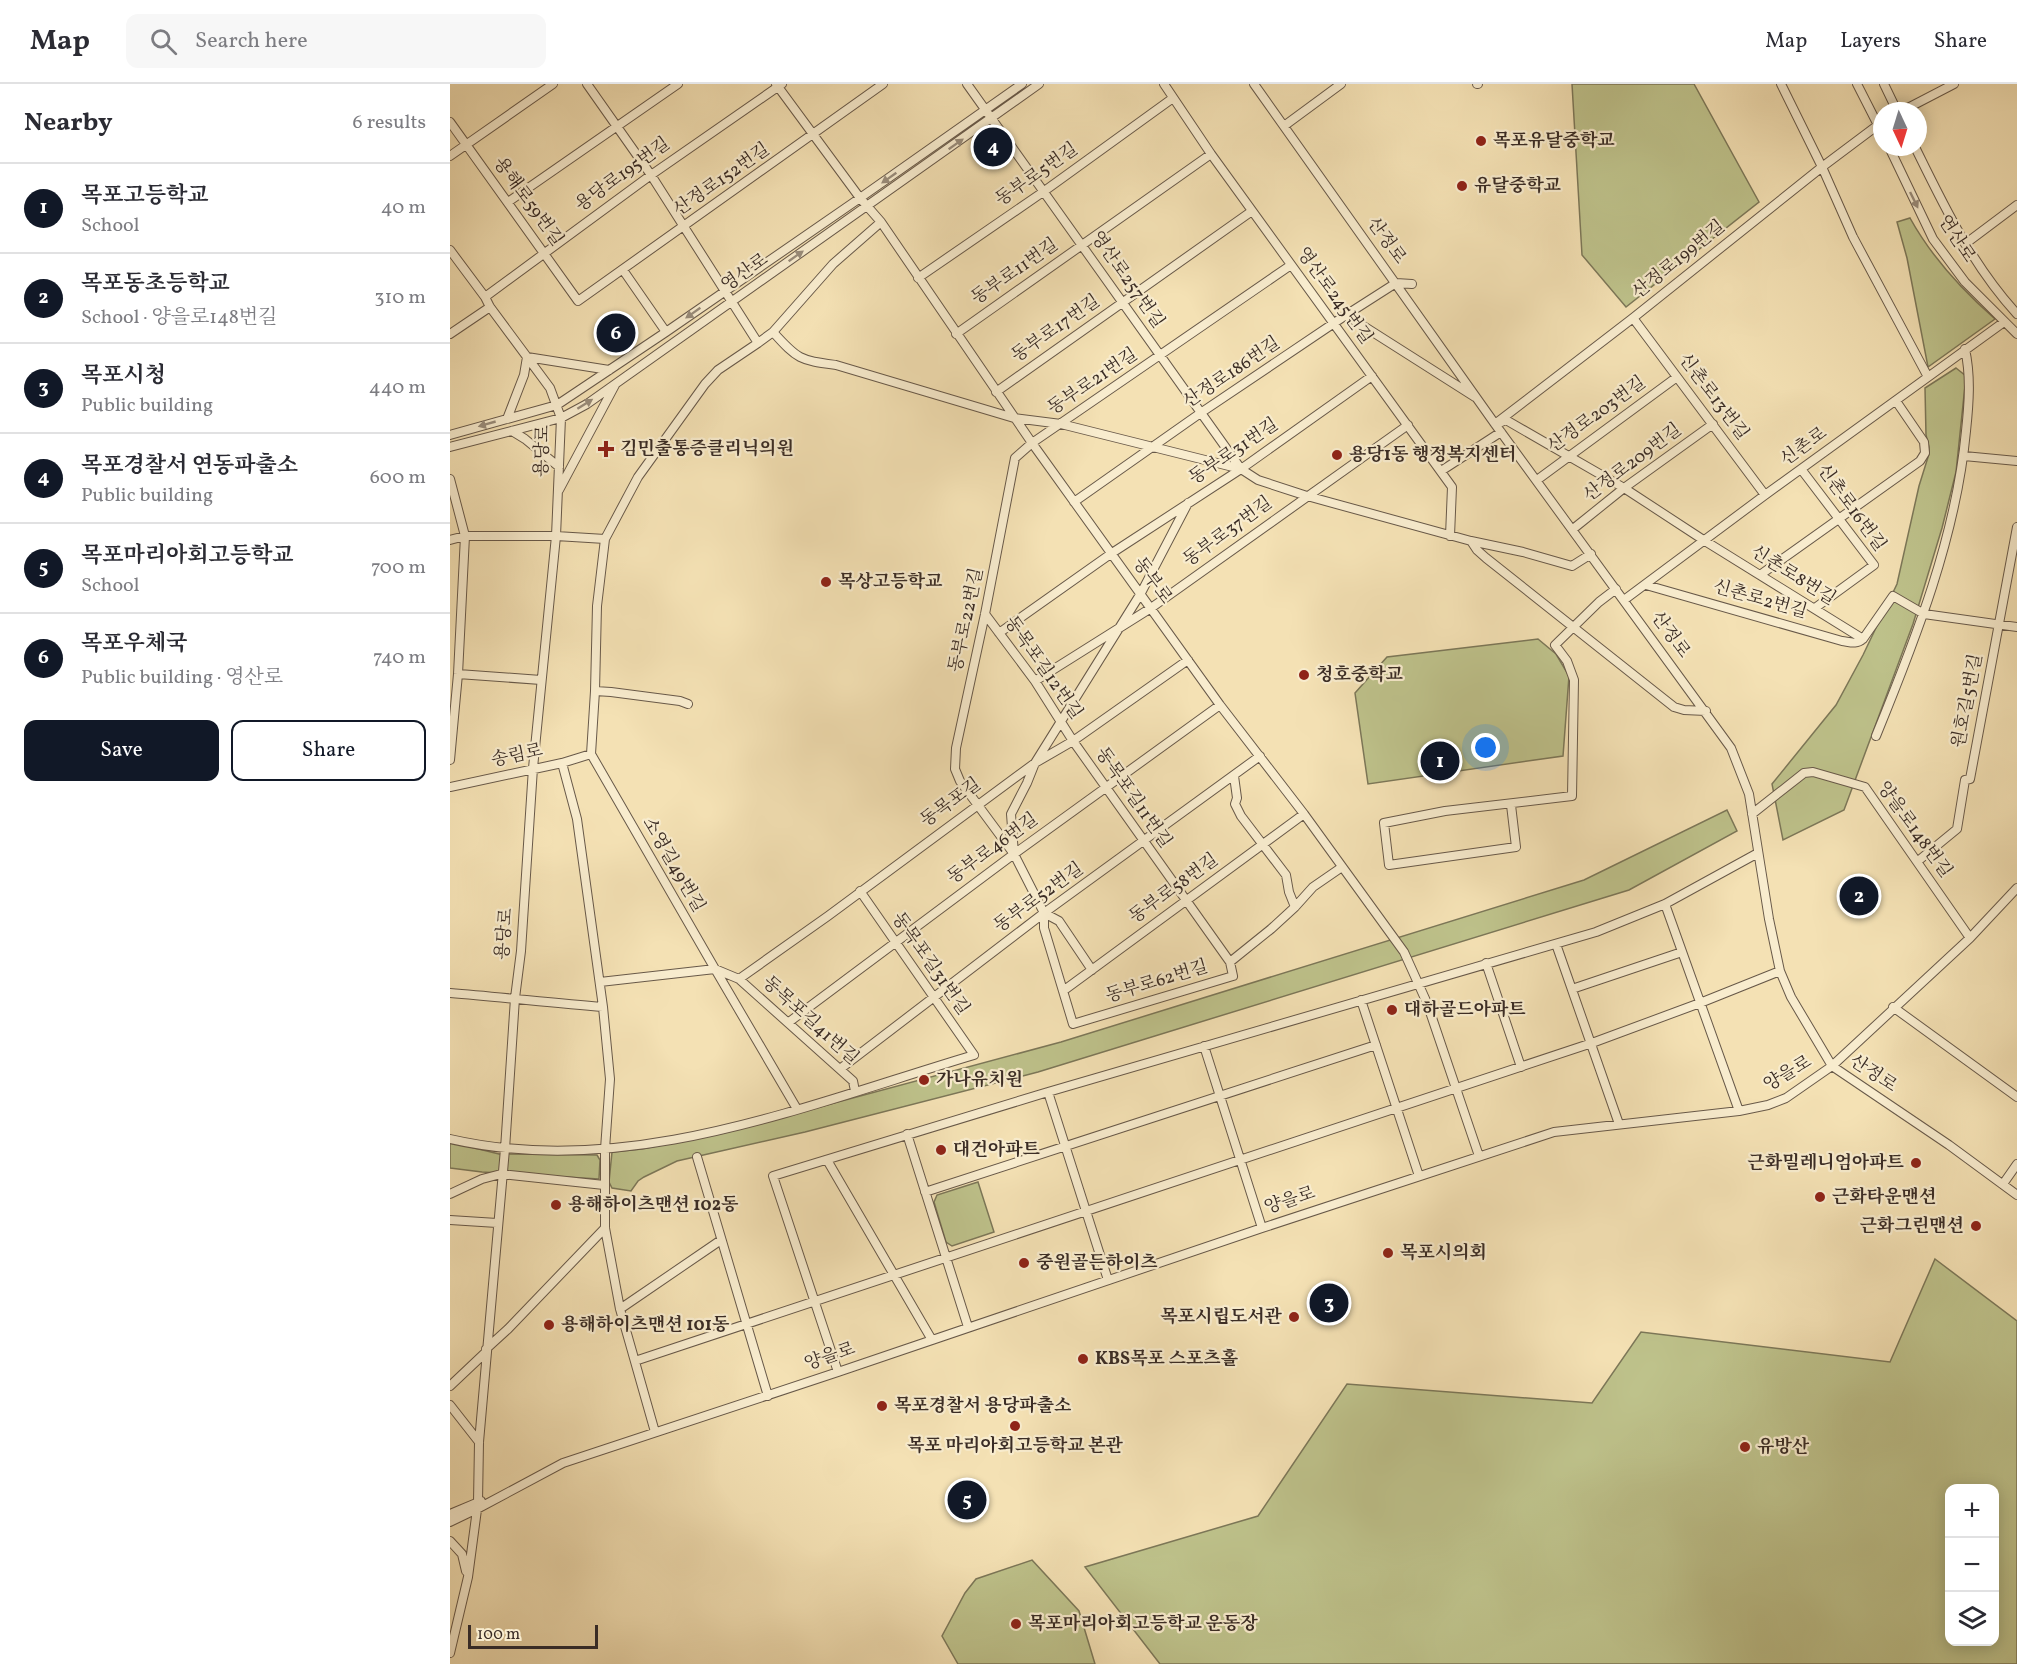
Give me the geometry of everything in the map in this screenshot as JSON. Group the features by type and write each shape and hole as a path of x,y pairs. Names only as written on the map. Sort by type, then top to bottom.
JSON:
{"street":[{"path":"450,156 553,84"},
{"path":"588,84 651,175 758,343"},
{"path":"508,202 678,84"},
{"name":"산정로152번길","path":"578,301 884,84"},
{"name":"영산로257번길","path":"967,84 1241,469"},
{"name":"영산로","path":"450,435 557,405 666,332 1022,84"},
{"name":"영산로","path":"450,447 561,418 587,404 1039,84"},
{"name":"영산로245번길","path":"1164,84 1211,154 1452,487 1450,536"},
{"name":"산정로","path":"1254,84 1495,424 1723,735 1737,760 1749,794 1769,919 1780,971 1791,997 1832,1066 2017,1195"},
{"path":"1284,126 1341,84"},
{"path":"1781,84 1822,166 1853,237 1928,377"},
{"path":"1857,84 1873,111"},
{"path":"1884,84 1893,102"},
{"path":"1919,102 1954,84"},
{"name":"동부로","path":"779,85 813,135 881,222 1014,418 1220,705 1304,814 1404,952 1419,982 1479,1156"},
{"name":"용당로195번길","path":"485,297 651,175 779,85"},
{"name":"동부로5번길","path":"918,278 1043,192 1173,98"},
{"name":"용해로59번길","path":"450,122 578,301"},
{"name":"산정로199번길","path":"1495,424 1873,128"},
{"name":"동부로11번길","path":"956,334 1211,154"},
{"name":"연산로","path":"1893,156 1933,239 1965,282 2017,334"},
{"name":"연산로","path":"1920,156 1951,218 1985,276 2017,314"},
{"path":"1965,243 2017,205"},
{"name":"동부로17번길","path":"996,392 1252,211"},
{"path":"591,754 597,606 605,539 638,477 705,384 718,370 773,332 833,264 881,222"},
{"name":"용당로","path":"450,250 550,388 561,418 556,536 533,768 521,951 515,998 505,1149 486,1350 479,1442 478,1506 468,1577 450,1653"},
{"name":"동부로21번길","path":"1032,443 1291,265"},
{"path":"623,270 666,332"},
{"path":"1396,283 1412,284"},
{"name":"산정로186번길","path":"1074,502 1202,412 1396,283"},
{"path":"450,334 490,307"},
{"path":"1346,315 1478,399"},
{"name":"신촌로13번길","path":"1633,318 1765,495"},
{"name":"신촌로","path":"1624,600 2004,322"},
{"path":"773,332 787,347 806,361 836,365 1014,418 1061,424 1241,469 1258,480 1307,496 1450,536 1523,552 1572,566 1591,554"},
{"path":"1876,736 1924,614 1956,498 1964,456 1969,378 1965,349"},
{"path":"507,418 524,375 527,357 609,370"},
{"name":"동부로31번길","path":"999,633 1112,553 1241,469 1372,376"},
{"name":"산정로203번길","path":"1537,480 1677,377"},
{"path":"558,493 616,383"},
{"path":"1760,575 1920,461 1925,453 1924,442 1896,401"},
{"name":"신촌로8번길","path":"1495,424 1506,420 1570,456 1863,639"},
{"name":"산정로209번길","path":"1572,529 1624,488 1713,424"},
{"name":"동부로37번길","path":"1035,681 1151,608 1408,425"},
{"path":"512,431 559,467"},
{"path":"1441,471 1501,432"},
{"name":"동부로22번길","path":"1014,854 957,776 955,756 1015,458 1032,443"},
{"path":"1964,456 2017,461"},
{"name":"신촌로16번길","path":"1802,469 1874,565 1815,608"},
{"path":"450,479 465,537 458,674 453,701 450,760"},
{"path":"1063,991 1044,928 1044,913 1014,854 1011,814 1035,763 1141,593 1188,503"},
{"name":"원호길5번길","path":"1918,861 1957,829 1965,780 1970,779 2017,526"},
{"path":"450,540 465,537 556,536 605,539"},
{"path":"1471,541 1486,558 1674,707 1684,711 1706,711"},
{"name":"신촌로2번길","path":"1646,585 1842,641 1855,643 1863,639"},
{"path":"1511,805 1516,847 1389,865 1384,823 1445,811 1572,796 1574,680 1567,661 1555,645 1599,602 1616,589"},
{"path":"1863,639 1893,596 1924,614 2017,627"},
{"name":"동목포길12번길","path":"985,614 1035,681 1073,741"},
{"path":"450,619 460,616"},
{"name":"동목포길","path":"739,979 828,916 976,804 1035,763 1073,741 1188,660"},
{"path":"458,674 541,680"},
{"path":"595,691 680,701 688,704"},
{"name":"동부로46번길","path":"789,1022 1014,854 1220,705"},
{"name":"동목포길11번길","path":"1073,741 1230,962"},
{"name":"송림로","path":"450,787 562,763 591,754"},
{"name":"소영길49번길","path":"591,754 797,1109"},
{"name":"동부로52번길","path":"840,1069 1044,913 1260,756"},
{"path":"562,763 577,819 600,982 610,1079 605,1149 605,1228 620,1309 656,1432"},
{"name":"양을로148번길","path":"1752,814 1804,773 1813,772 1865,787 1970,938"},
{"path":"1234,776 1237,798 1235,804 1241,816 1286,875 1295,907"},
{"name":"동부로58번길","path":"1063,991 1304,814"},
{"path":"838,1372 773,1176 1047,1092 1596,932 1665,904 1758,853"},
{"name":"동부로62번길","path":"1063,991 1073,1024 1233,976 1230,962 1271,929 1313,887 1342,867"},
{"name":"양을로","path":"453,1517 563,1462 768,1396 1262,1228 1554,1132 1740,1111 1768,1105 1786,1098 1832,1066 1970,938 2017,888"},
{"name":"동목포길31번길","path":"855,1091 974,1055 860,891"},
{"path":"1665,904 1740,1111"},
{"path":"1044,913 1059,921 1092,970"},
{"path":"1556,944 1619,1124"},
{"path":"1572,989 1682,952"},
{"path":"1486,963 1521,1067"},
{"path":"600,982 715,969 739,979"},
{"path":"635,1361 1592,1043 1780,971"},
{"name":"동목포길41번길","path":"739,979 840,1069 853,1082 855,1091"},
{"path":"450,993 603,1007"},
{"path":"1361,1000 1419,1176"},
{"path":"1893,1007 2017,1097"},
{"path":"925,1192 1376,1045"},
{"path":"1204,1046 1262,1228"},
{"path":"450,1139 505,1149 605,1149 654,1144 701,1135 855,1091"},
{"path":"1047,1092 1108,1280"},
{"path":"907,1134 968,1327"},
{"path":"697,1157 768,1396"},
{"path":"827,1160 932,1340"},
{"path":"2003,1184 2017,1164"},
{"path":"450,1194 482,1179 501,1174 604,1185"},
{"path":"450,1220 497,1223"},
{"path":"450,1386 605,1228"},
{"path":"620,1309 722,1240"},
{"path":"450,1406 479,1442"},
{"path":"450,1541 462,1554 468,1577"}],"green space":[{"path":"1572,84 1694,84 1759,202 1626,307 1582,255"},
{"path":"1910,218 1948,272 1995,319 1928,367 1907,258 1897,222"},
{"path":"1956,368 1966,376 1956,472 1913,624 1844,810 1783,840 1772,784 1836,705 1897,584 1919,486 1929,454 1926,435 1925,388"},
{"path":"1538,639 1556,654 1569,676 1563,756 1368,784 1355,693 1387,657"},
{"path":"1727,810 1737,831 1629,890 1038,1072 805,1132 677,1161 644,1177 631,1191 612,1188 609,1182 612,1152 642,1149 727,1132 1061,1042 1584,880"},
{"path":"450,1142 499,1154 597,1155 600,1160 599,1179 450,1168"},
{"path":"978,1182 994,1232 952,1246 946,1242 934,1202 937,1195"},
{"path":"1935,1259 2017,1321 2017,1664 1160,1664 1085,1567 1258,1516 1347,1384 1592,1403 1641,1332 1890,1362"},
{"name":"목포마리아회고등학교 운동장","path":"1032,1560 1079,1611 1095,1664 958,1664 942,1636 965,1593 976,1579"}],"place":[{"name":"목포유달중학교","path":"1481,141"},
{"name":"목포경찰서 연동파출소","path":"993,147"},
{"name":"유달중학교","path":"1462,186"},
{"name":"목포우체국","path":"616,333"},
{"name":"김민출통증클리닉의원","path":"606,449"},
{"name":"용당1동 행정복지센터","path":"1337,455"},
{"name":"목상고등학교","path":"826,582"},
{"name":"청호중학교","path":"1304,675"},
{"name":"목포고등학교","path":"1440,761"},
{"name":"목포동초등학교","path":"1859,896"},
{"name":"대하골드아파트","path":"1392,1010"},
{"name":"가나유치원","path":"924,1080"},
{"name":"대건아파트","path":"941,1150"},
{"name":"근화밀레니엄아파트","path":"1916,1163"},
{"name":"근화타운맨션","path":"1820,1197"},
{"name":"용해하이츠맨션 102동","path":"556,1205"},
{"name":"근화그린맨션","path":"1976,1226"},
{"name":"목포시의회","path":"1388,1253"},
{"name":"중원골든하이츠","path":"1024,1263"},
{"name":"목포시청","path":"1329,1303"},
{"name":"목포시립도서관","path":"1294,1317"},
{"name":"용해하이츠맨션 101동","path":"549,1325"},
{"name":"KBS목포 스포츠홀","path":"1083,1359"},
{"name":"목포경찰서 용당파출소","path":"882,1406"},
{"name":"목포 마리아회고등학교 본관","path":"1015,1426"},
{"name":"유방산","path":"1745,1447"},
{"name":"목포마리아회고등학교","path":"967,1500"},
{"name":"목포마리아회고등학교 운동장","path":"1016,1624"}]}
